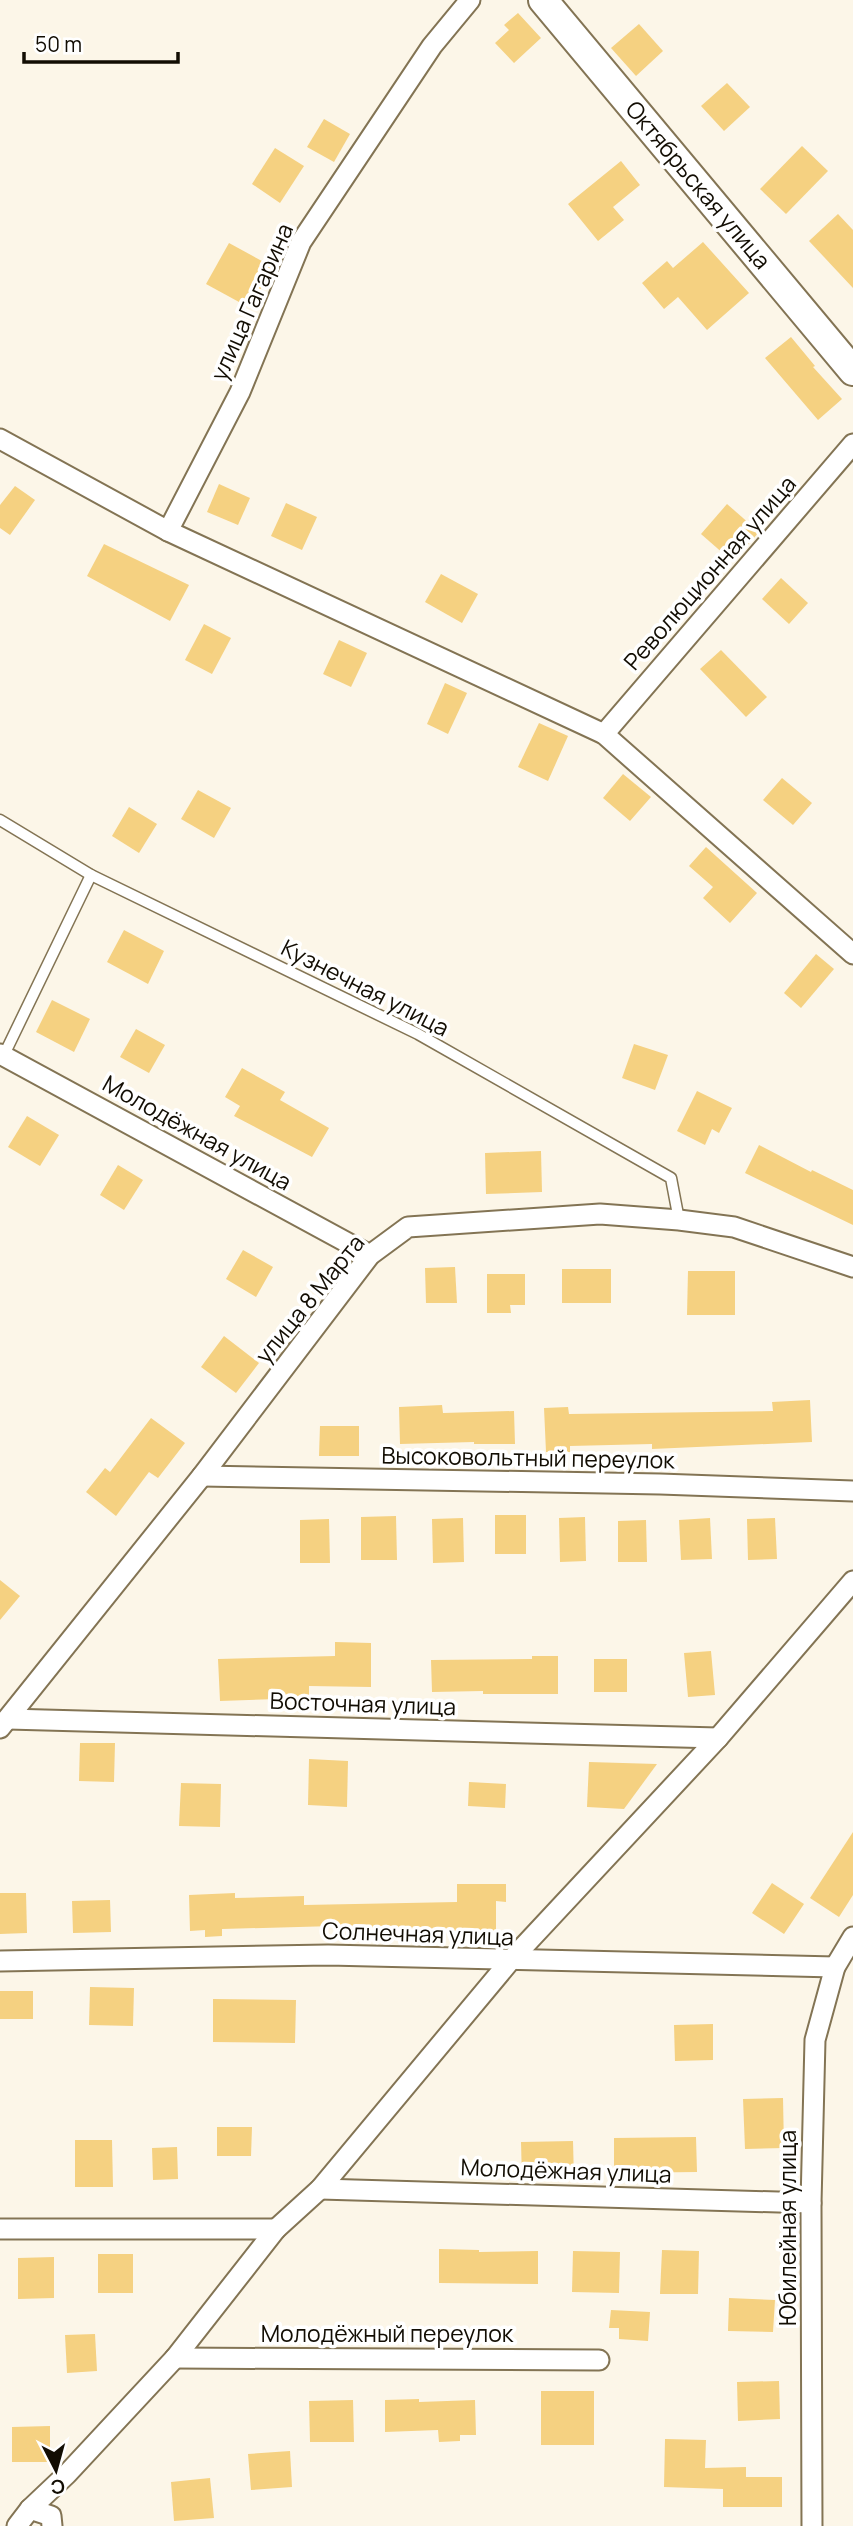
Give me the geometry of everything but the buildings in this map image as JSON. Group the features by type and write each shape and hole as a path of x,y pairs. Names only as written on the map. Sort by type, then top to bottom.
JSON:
{"street":[{"name":"улица Гагарина","path":"168,531 240,392 301,243 432,46 470,0"},
{"name":"Октябрьская улица","path":"543,0 853,371"},
{"path":"0,439 168,531 604,734 853,954"},
{"name":"Революционная улица","path":"604,734 853,444"},
{"name":"Молодёжная улица","path":"1,1057 370,1255"},
{"name":"улица 8 Марта","path":"3,1720 202,1476 370,1255 408,1227 600,1214 680,1220 734,1227 853,1267"},
{"name":"Высоковольтный переулок","path":"202,1476 660,1484 853,1491"},
{"path":"17,2526 30,2509 67,2474 175,2358 276,2229 320,2189 510,1961 718,1738 853,1581"},
{"name":"Восточная улица","path":"3,1720 718,1738"},
{"name":"Юбилейная улица","path":"812,2526 811,2203 815,2040 835,1967 853,1937"},
{"name":"Солнечная улица","path":"0,1961 328,1955 835,1967"},
{"name":"Молодёжная улица","path":"320,2189 811,2203"},
{"path":"0,2229 276,2229"},
{"name":"Молодёжный переулок","path":"175,2358 599,2360"},
{"path":"30,2509 51,2516 52,2526"}],"lane":[{"name":"Кузнечная улица","path":"0,820 91,876 418,1034 671,1178 680,1220"},
{"path":"1,1057 91,876"}]}
